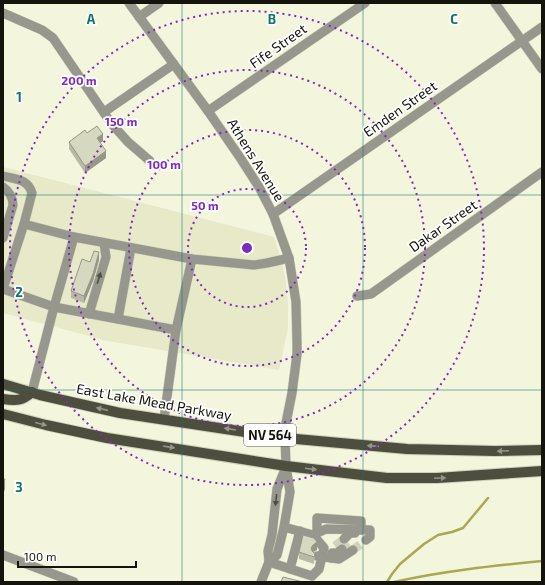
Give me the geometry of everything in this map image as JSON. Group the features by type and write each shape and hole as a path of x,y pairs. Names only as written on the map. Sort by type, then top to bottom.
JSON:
{"main road":[{"name":"East Lake Mead Parkway","path":"3,384 120,413 285,438 407,449 494,452 542,450"},
{"path":"3,399 14,401 25,398 32,392"},
{"name":"NV 564","path":"3,414 107,438 286,466 386,478 437,478 542,471"}],"street":[{"name":"Athens Avenue","path":"129,3 241,159 274,214 288,258 296,302 297,349 292,393 286,422 286,466"},
{"path":"139,17 159,3"},
{"name":"Fife Street","path":"208,111 365,3"},
{"path":"495,3 542,69"},
{"path":"3,13 42,30 53,38 119,133 150,161"},
{"name":"Emden Street","path":"274,214 542,27"},
{"path":"104,112 174,64"},
{"name":"Dakar Street","path":"357,296 371,294 542,172"},
{"path":"3,176 24,182 28,185 32,193 24,224 3,289 54,307 176,330"},
{"path":"3,188 10,194 13,200 13,205 3,238"},
{"path":"24,224 74,237 192,259 254,264 267,263 288,258"},
{"path":"32,392 74,237"},
{"path":"89,314 106,257 104,243"},
{"path":"118,319 131,248"},
{"path":"164,419 176,330 192,259"},
{"path":"269,562 277,555 284,527 290,492 286,466"},
{"path":"261,582 269,562 268,551 272,535 277,489 286,466"},
{"path":"353,550 340,559 324,548 315,534 317,518 361,521 357,534"},
{"path":"284,527 315,534 326,529 370,537 366,540"},
{"path":"290,569 297,551 300,531"},
{"path":"269,562 312,576 330,553"},
{"path":"3,555 74,582"}],"shaded area":[{"path":"3,167 274,237 286,282 288,305 288,328 279,370 108,341 3,313"}],"building":[{"path":"97,126 103,134 97,138 106,151 85,166 69,142 85,130 87,133"},
{"path":"94,251 99,252 93,274 84,296 71,291 82,259 90,262"},
{"path":"303,535 314,538 317,542 311,548 315,554 314,557 299,552"},
{"path":"283,577 303,582 281,582"}],"waterway":[{"path":"387,582 400,564 424,544 438,535 463,528 488,498"},
{"path":"394,582 449,572 542,561"}],"tunnel":[{"path":"335,546 344,539"},
{"path":"353,550 366,540"},
{"path":"342,549 352,541"}]}
